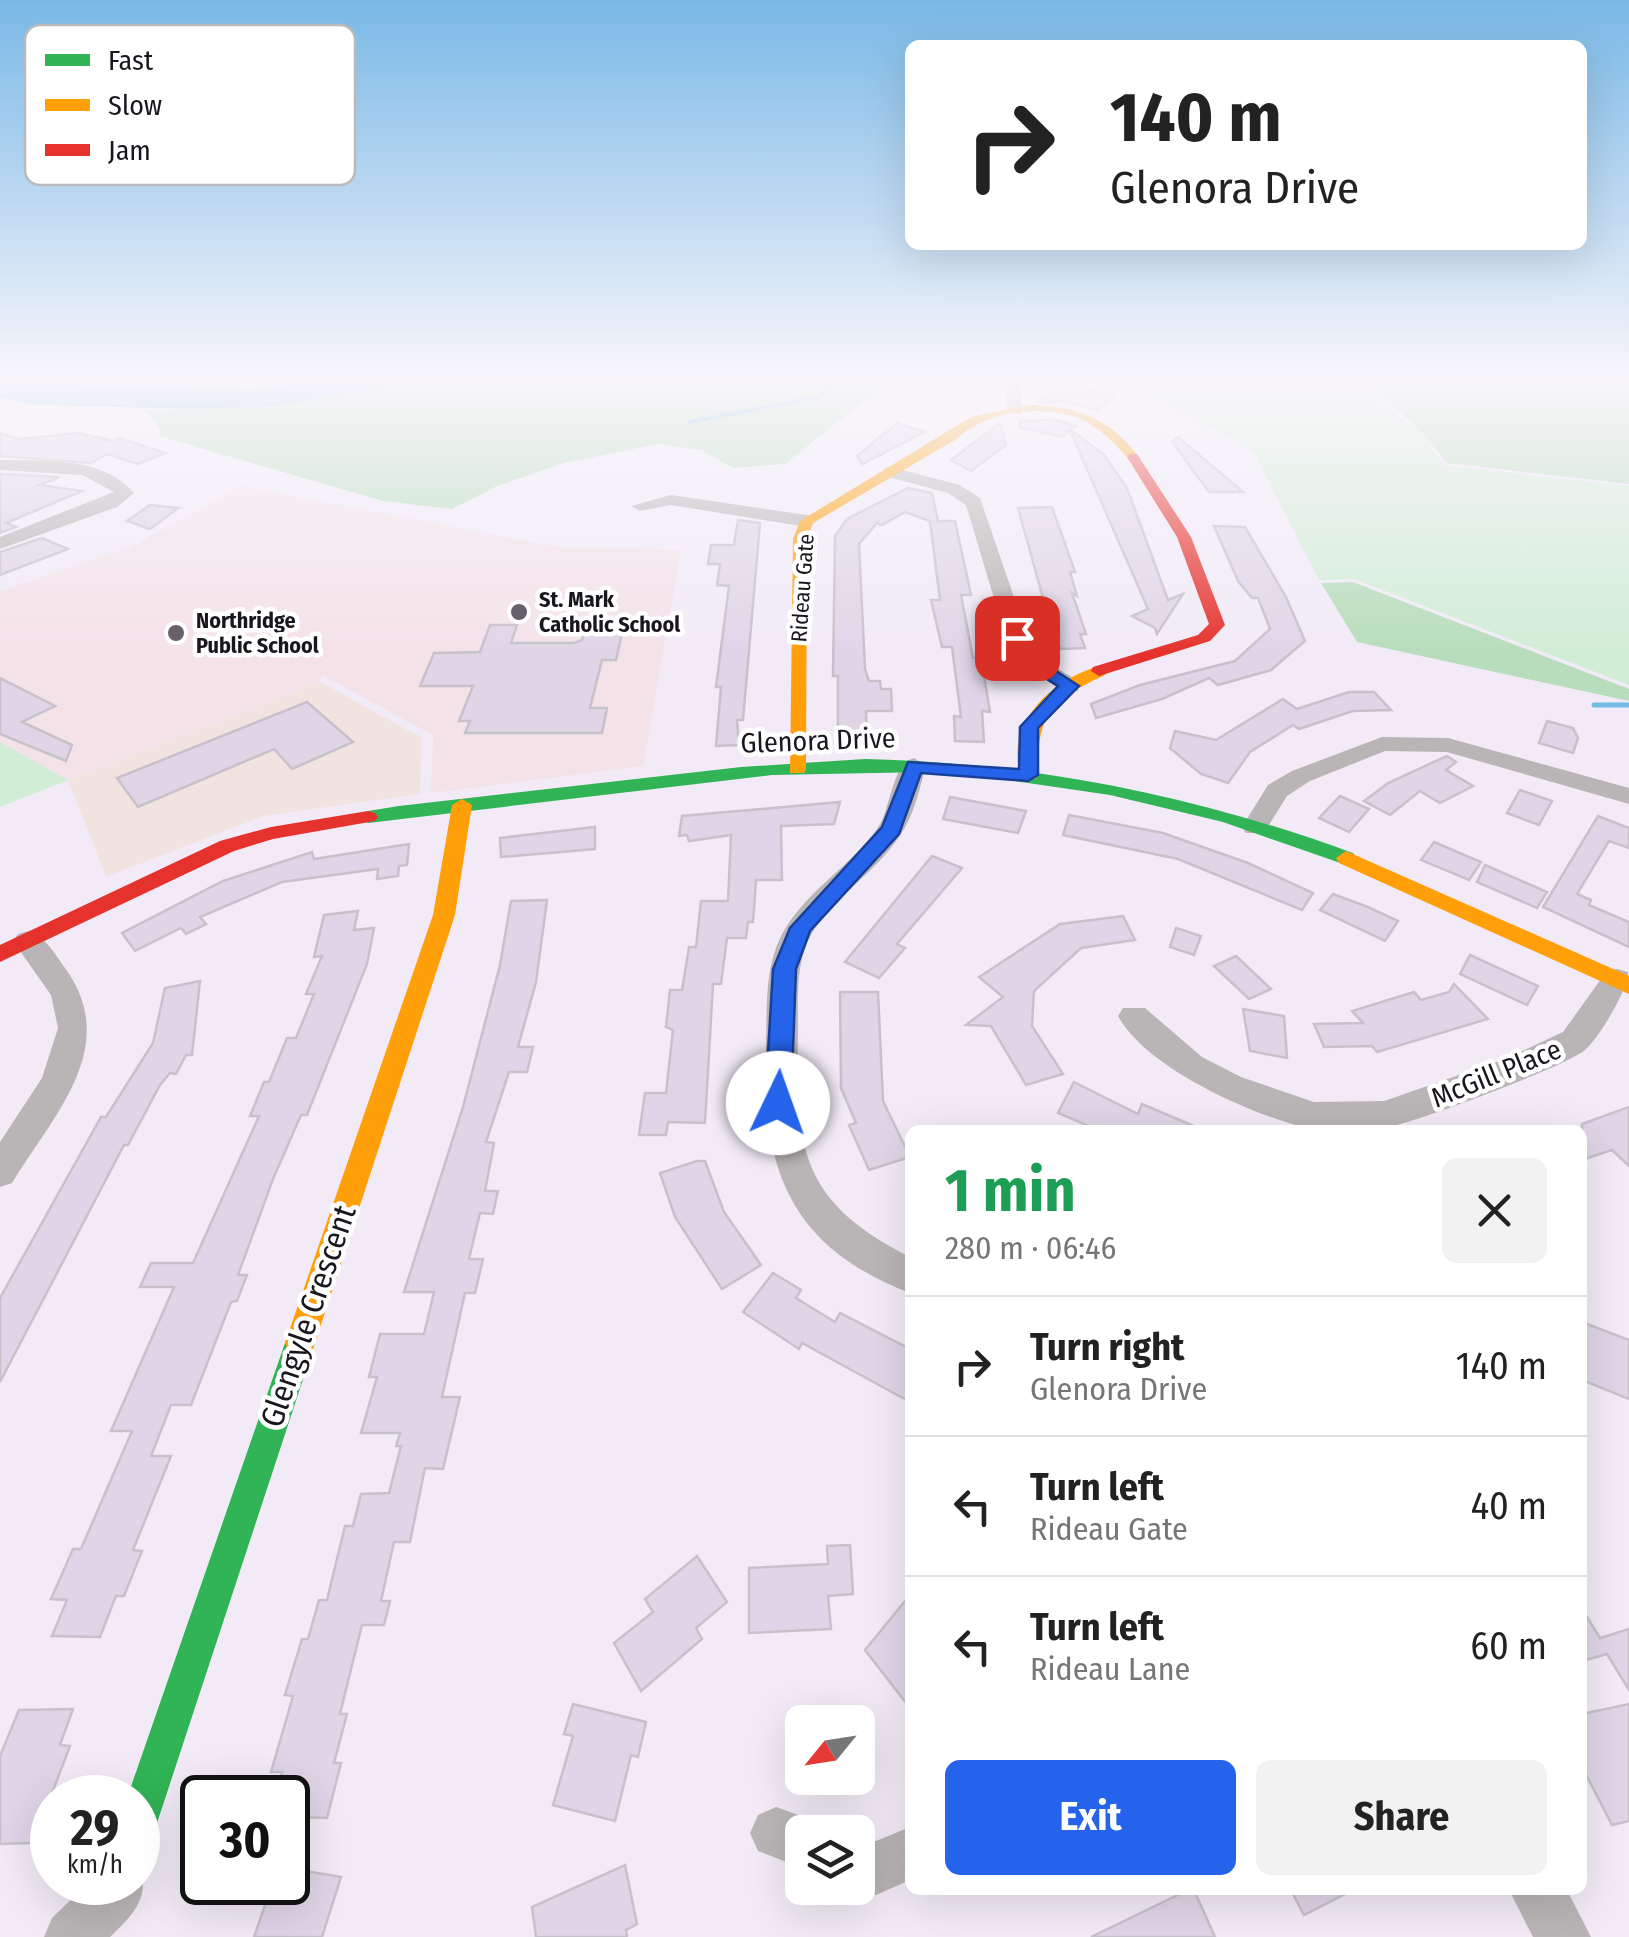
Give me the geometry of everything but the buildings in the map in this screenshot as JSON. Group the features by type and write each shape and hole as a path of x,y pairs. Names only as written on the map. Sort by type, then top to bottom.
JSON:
{"street":[{"path":"0,543 110,503 125,493 117,482 80,472"},
{"name":"Rideau Gate","path":"797,769 800,539 806,521 890,472"},
{"path":"892,472 954,490 974,502 983,520 1017,638 1030,661 1070,686"},
{"name":"Rideau Gate","path":"1028,775 1029,727 1054,696 1084,677 1204,638 1216,626 1211,599 1148,472"},
{"path":"640,506 670,500 806,521"},
{"path":"1255,826 1277,791 1300,776 1382,744 1448,745 1629,796"},
{"path":"905,1274 875,1260 823,1224 791,1168 778,1103 784,969 800,928 892,830 914,766"},
{"name":"Glenora Drive","path":"14,948 227,846 312,825 797,769 914,766 1028,775 1100,786 1205,810 1320,848 1623,983"},
{"name":"Glengyle Crescent","path":"154,1775 444,915 462,805"},
{"path":"0,1172 61,1071 75,1026 62,987 14,948"},
{"name":"McGill Place","path":"1134,1016 1192,1066 1230,1086 1314,1116 1384,1116 1516,1068 1574,1041 1623,983"},
{"path":"875,1868 905,1855"},
{"path":"1539,1895 1564,1937"},
{"path":"71,1937 104,1905"}],"shaded area":[{"path":"241,486 558,547 681,550 643,766 431,793 433,735 322,675 320,682 68,780 0,742 0,591 131,547"},
{"path":"320,682 422,738 420,794 263,816 106,877 68,780"}],"green space":[{"path":"284,472 537,472 497,486 452,509 383,501"},
{"path":"1264,472 1508,472 1629,486 1629,685 1354,579 1319,580"},
{"path":"1528,472 1629,472 1629,484"},
{"path":"1353,582 1629,689 1629,701 1357,642 1321,583"},
{"path":"0,742 68,780 0,807"}],"waterway":[{"path":"1594,705 1629,705"}],"traffic: fast":[{"path":"368,817 772,769 927,766 1049,778 1170,802 1288,836 1346,858"},
{"path":"154,1775 300,1343"}],"traffic: slow":[{"path":"797,769 800,539 807,521 890,472"},
{"path":"1029,775 1031,735 1041,708 1063,689 1099,671"},
{"path":"300,1343 444,915 462,805"},
{"path":"1346,858 1629,986"}],"traffic: jam":[{"path":"1099,671 1204,638 1217,625 1184,537 1143,472"},
{"path":"0,954 227,846 271,833 368,817"}],"place":[{"name":"St. Mark Catholic School","path":"519,612"},
{"name":"Northridge Public School","path":"176,633"}],"route":[{"path":"778,1103 784,969 800,928 892,830 914,766 1028,775 1029,727 1054,696 1070,686 1030,661 1017,638"}]}
